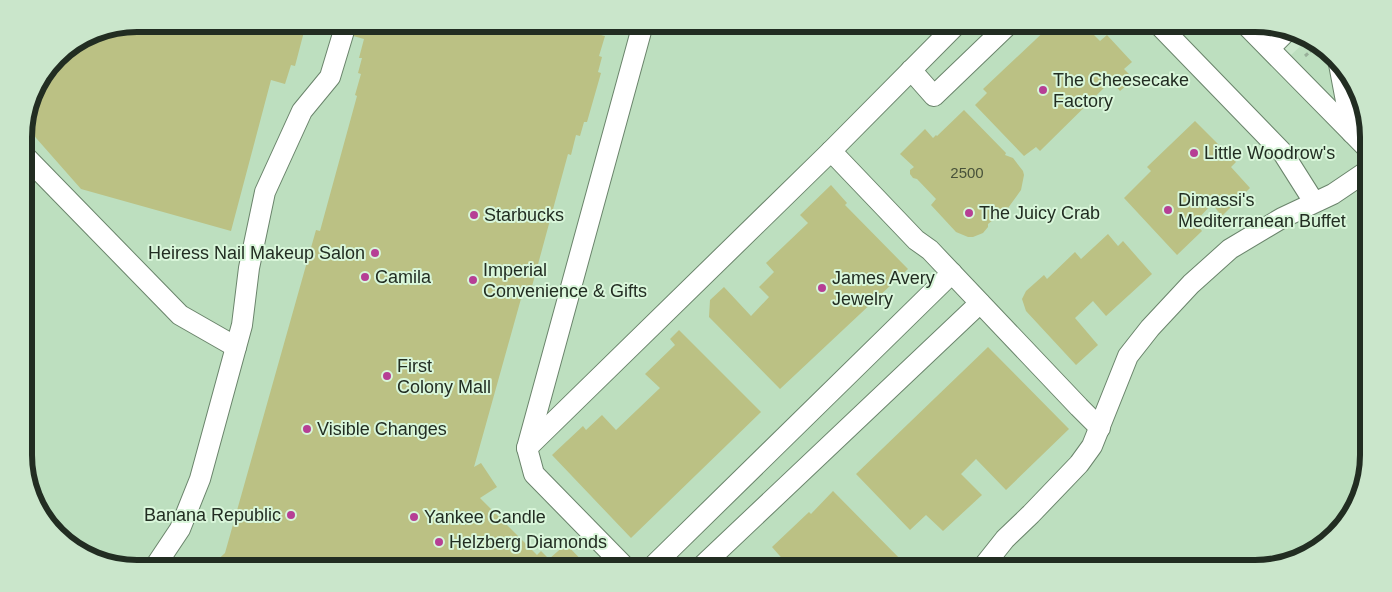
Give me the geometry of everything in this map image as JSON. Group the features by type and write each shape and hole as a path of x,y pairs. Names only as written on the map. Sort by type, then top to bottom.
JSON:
{"street":[{"path":"159,560 180,528 200,478 242,325 249,268 265,192 302,111 330,77 344,32"},
{"path":"618,560 534,474 527,448 641,32"},
{"path":"527,448 831,151 949,32"},
{"path":"911,70 934,96 1001,32"},
{"path":"1166,32 1282,152 1314,202"},
{"path":"1253,32 1360,141"},
{"path":"1270,48 1288,39"},
{"path":"1342,80 1352,133"},
{"path":"831,151 916,240 930,250 1100,428"},
{"path":"33,163 180,315 236,347"},
{"path":"989,559 1005,539 1079,464 1092,446 1128,356 1150,328 1191,284 1230,249 1282,218 1333,194 1360,176"},
{"path":"660,560 952,273"},
{"path":"709,559 980,302"}],"path":[{"path":"1305,56 1312,50"}],"shaded area":[{"path":"138,32 1254,32 1264,33 1291,55 1302,45 1329,63 1345,85 1356,111 1359,124 1360,454 1356,481 1338,518 1329,529 1313,542 1288,554 1261,559 138,560 111,556 74,538 54,518 36,481 32,454 33,124 43,91 54,74 79,50 104,38"}],"building":[{"path":"304,32 295,66 291,65 285,84 271,80 231,231 81,189 33,135 33,124 43,91 59,68 79,50 104,38 124,33"},
{"name":"First Colony Mall","path":"339,32 602,32 601,35 605,36 599,56 602,57 598,72 601,73 587,122 584,122 580,136 576,135 571,155 568,154 531,290 524,288 474,467 481,463 497,487 480,498 537,555 541,551 549,559 566,544 581,560 218,560 225,553 316,230 320,231 357,96 355,95 361,74 358,73 362,58 359,58 364,39"},
{"name":"The Cheesecake Factory","path":"1044,32 1091,32 1100,41 1107,35 1132,62 1124,69 1134,79 1120,91 1111,81 1040,151 1036,147 1024,156 975,105 987,93 983,89"},
{"path":"964,110 1006,153 1005,155 1013,158 1024,175 1021,190 1008,208 988,224 983,233 973,237 956,232 931,205 936,199 917,179 913,178 910,170 914,167 900,154 925,129 933,138"},
{"path":"1195,121 1236,162 1231,167 1250,188 1222,216 1212,204 1195,222 1202,231 1177,255 1124,198 1151,171 1147,167"},
{"path":"831,185 847,203 845,205 908,269 780,389 709,317 710,300 724,287 751,316 769,297 759,287 774,272 766,263 808,223 800,215"},
{"path":"1108,234 1118,246 1123,241 1152,274 1106,316 1093,301 1075,318 1098,345 1076,365 1026,311 1022,299 1026,291 1044,275 1047,279 1075,252 1081,259"},
{"path":"679,330 761,412 631,538 552,455 583,426 586,430 602,415 616,430 660,388 645,374 675,345 670,339"},
{"path":"988,347 1069,429 1006,490 976,459 961,474 982,495 943,531 926,515 910,530 856,474"},
{"path":"833,491 900,559 783,559 772,547 809,512 811,514"}],"place":[{"name":"The Cheesecake Factory","path":"1043,90"},
{"name":"Little Woodrow's","path":"1194,153"},
{"name":"Dimassi's Mediterranean Buffet","path":"1168,210"},
{"name":"The Juicy Crab","path":"969,213"},
{"name":"Starbucks","path":"474,215"},
{"name":"Heiress Nail Makeup Salon","path":"375,253"},
{"name":"Camila","path":"365,277"},
{"name":"Imperial Convenience & Gifts","path":"473,280"},
{"name":"James Avery Jewelry","path":"822,288"},
{"name":"First Colony Mall","path":"387,376"},
{"name":"Visible Changes","path":"307,429"},
{"name":"Banana Republic","path":"291,515"},
{"name":"Yankee Candle","path":"414,517"},
{"name":"Helzberg Diamonds","path":"439,542"}]}
